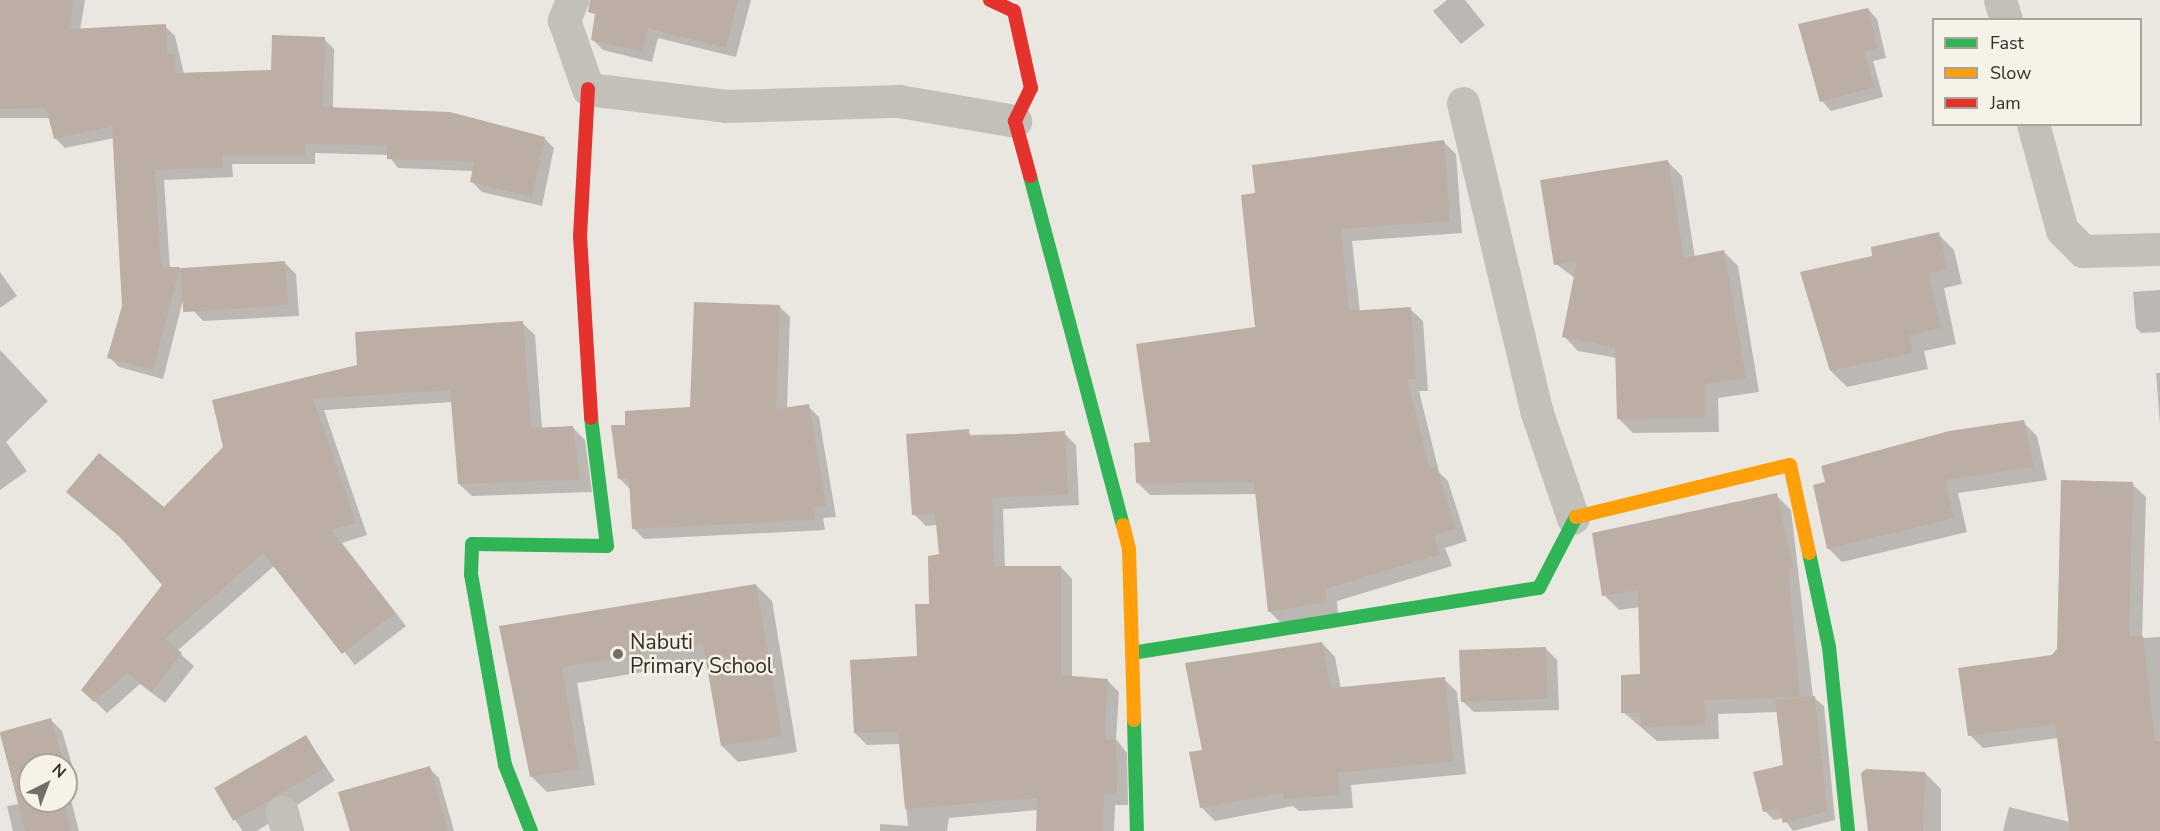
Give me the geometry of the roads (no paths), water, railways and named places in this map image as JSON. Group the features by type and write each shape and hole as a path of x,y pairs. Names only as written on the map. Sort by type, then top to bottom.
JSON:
{"street":[{"path":"531,831 505,765 471,575 472,544 607,546 584,358 580,236 588,89 564,20 572,0"},
{"path":"990,0 1014,11 1031,88 1015,121 1094,435 1129,549 1137,831"},
{"path":"2000,0 2005,18"},
{"path":"588,89 726,106 899,101 1015,121"},
{"path":"1132,653 1539,588 1573,518 1533,399 1463,103"},
{"path":"2034,126 2062,230 2083,251 2160,249"},
{"path":"1573,518 1790,465 1829,647 1848,831"}],"place":[{"name":"Nabuti Primary School","path":"618,654"}]}
